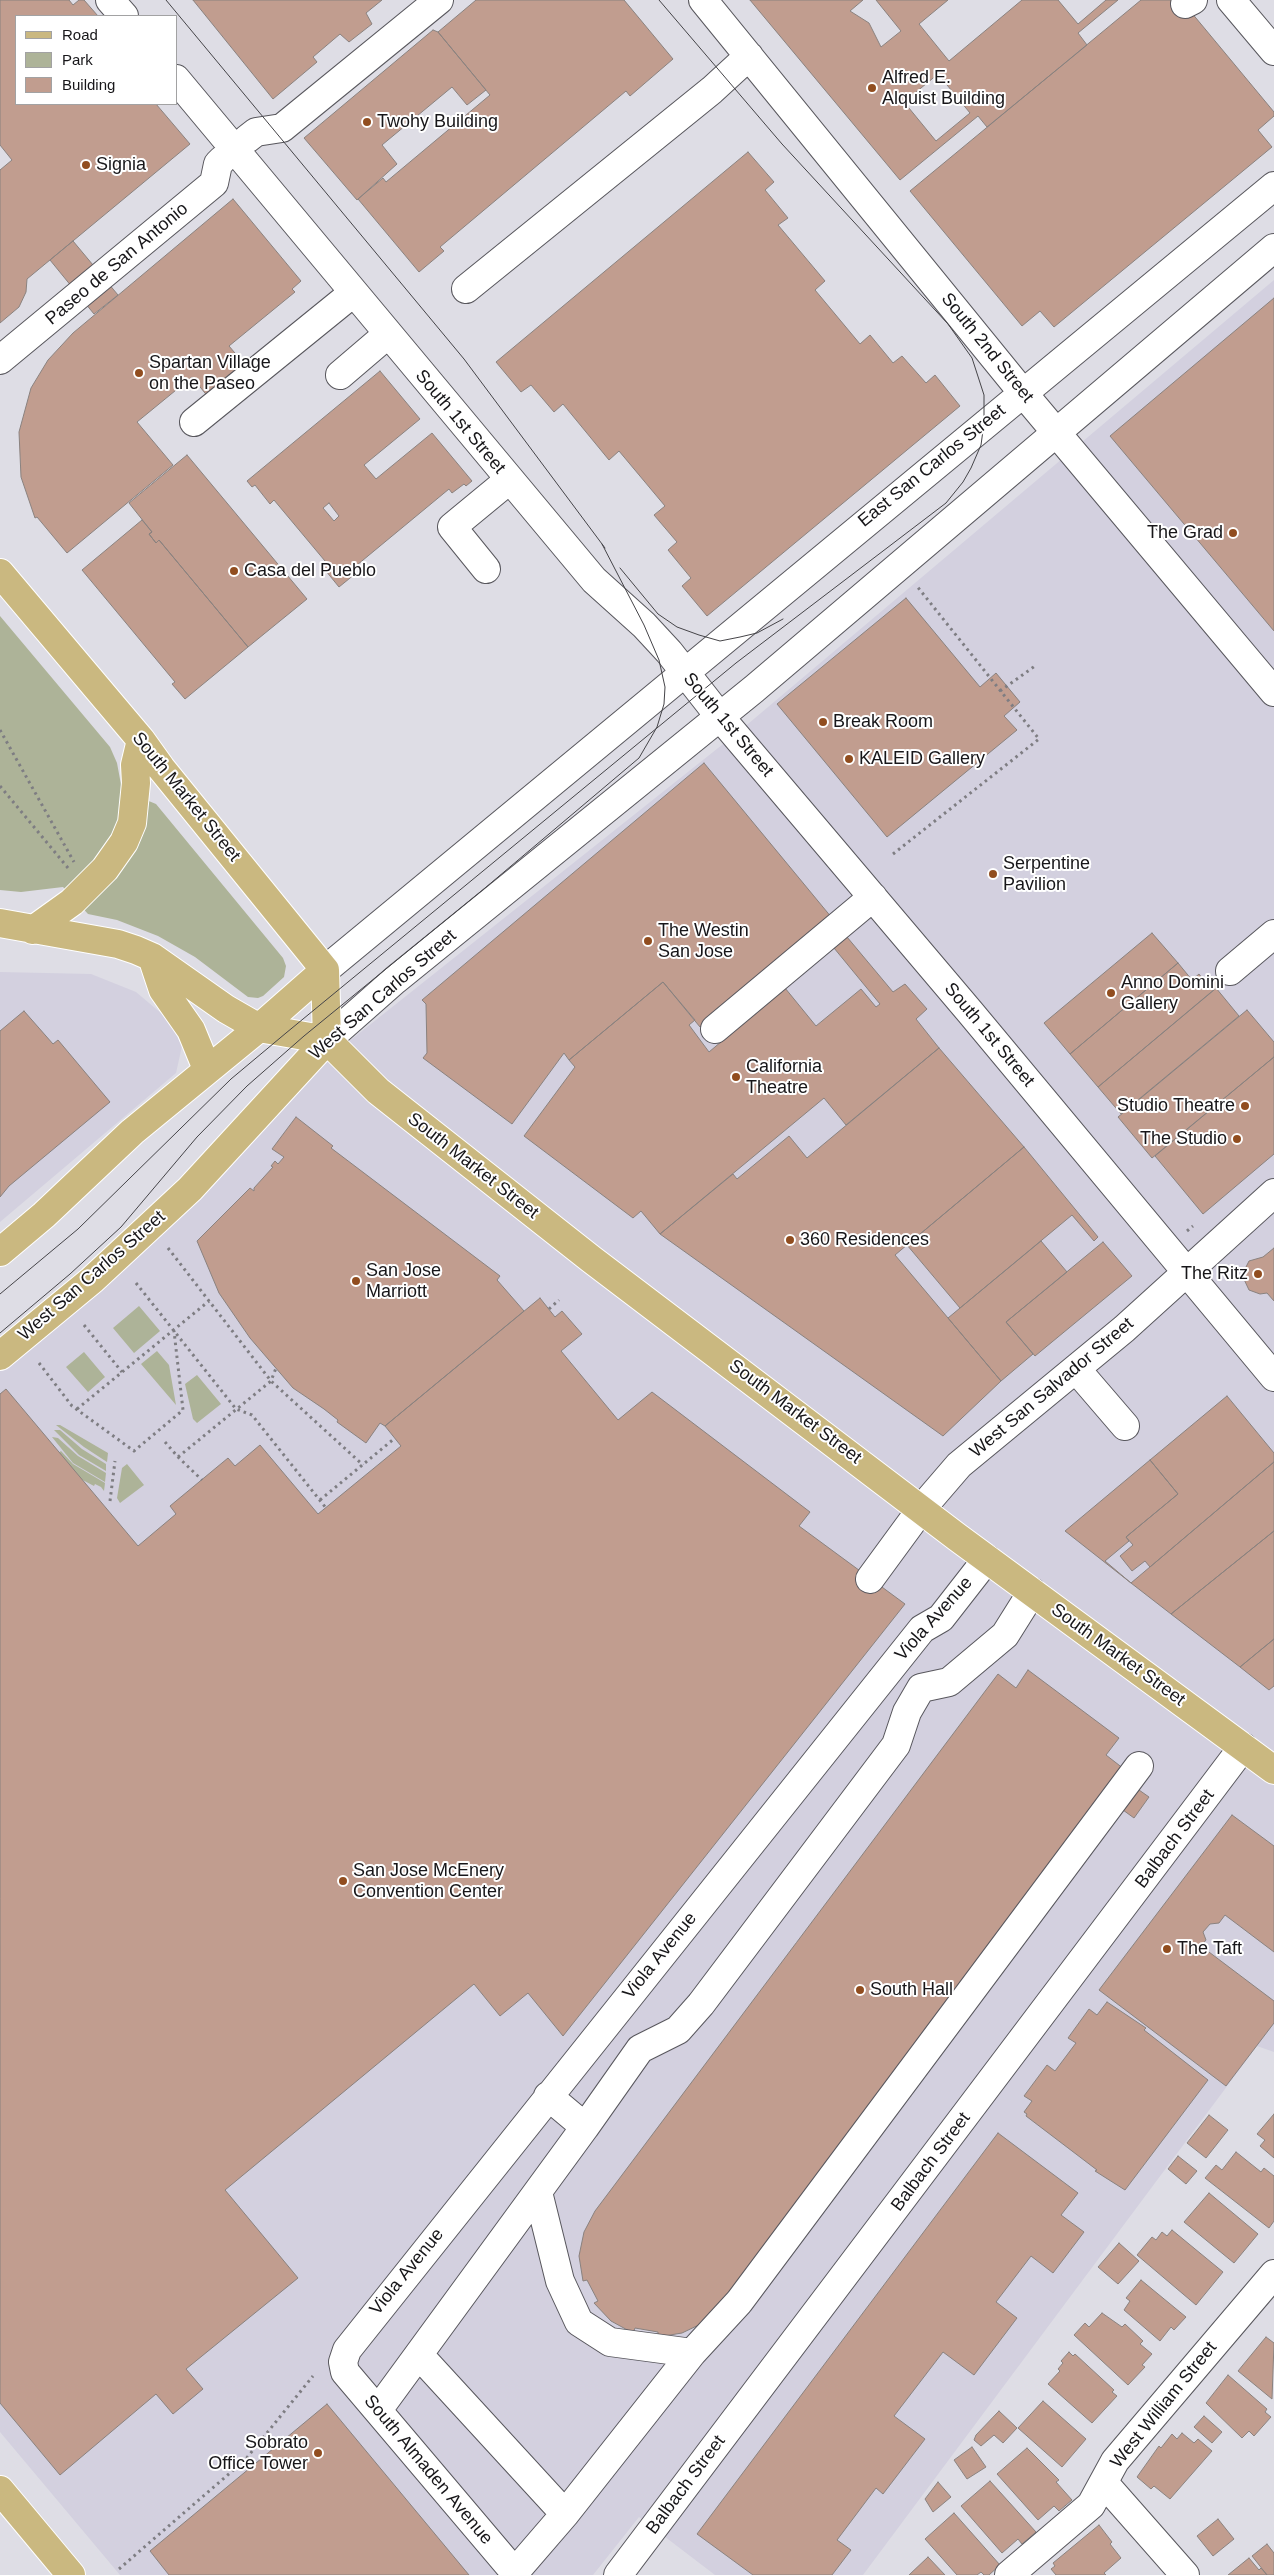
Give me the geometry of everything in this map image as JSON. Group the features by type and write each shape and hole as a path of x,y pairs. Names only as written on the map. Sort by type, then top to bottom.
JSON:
{"main road":[{"name":"South Market Street","path":"0,573 140,740 160,768 325,970"},
{"path":"33,930 72,902 105,869 124,842 132,823 136,783 135,765 140,740"},
{"path":"0,923 118,944 152,957 226,1009 259,1028 327,1040 325,970"},
{"path":"152,957 163,990 191,1030 207,1069"},
{"path":"0,1252 44,1215 132,1132 259,1028 325,970"},
{"name":"South Market Street","path":"327,1040 378,1091 591,1260 922,1508 987,1559 1274,1770"},
{"name":"West San Carlos Street","path":"0,1356 92,1280 190,1189 327,1040"},
{"path":"0,2490 71,2575"}],"street":[{"path":"110,0 123,15"},
{"path":"247,139 256,132 282,128 439,0"},
{"name":"South 2nd Street","path":"703,0 1023,393 1274,690"},
{"path":"1231,0 1274,51"},
{"path":"466,289 712,90 749,56"},
{"name":"South 1st Street","path":"178,80 509,480 594,580 644,625 1274,1378"},
{"name":"Paseo de San Antonio","path":"0,360 214,184 218,164 222,160"},
{"name":"East San Carlos Street","path":"684,672 1274,186"},
{"path":"720,717 1274,248"},
{"path":"194,422 354,293"},
{"path":"340,375 388,334"},
{"path":"486,569 452,527 509,480"},
{"path":"325,970 684,672"},
{"name":"West San Carlos Street","path":"327,1040 395,980 720,717"},
{"path":"715,1029 873,897"},
{"path":"1230,971 1274,934"},
{"name":"West San Salvador Street","path":"870,1579 922,1508 960,1465 1076,1369 1274,1193"},
{"path":"1076,1369 1125,1426"},
{"name":"Viola Avenue","path":"343,2362 354,2338 922,1629 941,1618 987,1559"},
{"path":"378,2410 640,2049 678,2030 701,2004 896,1745 907,1712 921,1688 949,1682 1006,1635 1032,1592"},
{"name":"Balbach Street","path":"618,2575 1243,1747"},
{"path":"516,2574 692,2353 739,2302 1138,1766"},
{"path":"548,2096 585,2127"},
{"path":"538,2192 560,2281 579,2322 610,2342 692,2353"},
{"name":"West William Street","path":"1010,2575 1091,2505 1115,2461 1274,2274"},
{"path":"419,2355 565,2514"},
{"name":"South Almaden Avenue","path":"343,2362 345,2372 516,2574"},
{"path":"1104,2483 1185,2575"}],"path":[{"path":"893,854 1039,739 915,584"},
{"path":"1000,691 1035,666"},
{"path":"0,730 74,863"},
{"path":"0,786 73,874"},
{"path":"168,1248 271,1381 363,1464"},
{"path":"136,1283 236,1409 252,1415 326,1508"},
{"path":"549,1309 559,1300"},
{"path":"77,1409 209,1301"},
{"path":"84,1325 122,1372"},
{"path":"39,1363 77,1409 134,1451 183,1410 174,1330"},
{"path":"178,1457 271,1381 276,1368"},
{"path":"320,1500 395,1438"},
{"path":"165,1442 202,1480"},
{"path":"110,1501 115,1461"},
{"path":"119,2569 245,2460 312,2376"}],"shaded area":[{"path":"1274,280 1274,2052 1257,2046 863,2575 715,2575 639,2517 593,2575 120,2575 0,2432 0,1366 318,1066 742,729"},
{"path":"0,972 91,974 136,992 168,1019 182,1046 176,1073 0,1222"}],"green space":[{"path":"0,616 110,747 117,763 122,790 156,804 283,958 286,966 284,977 263,996 258,998 248,997 195,957 158,936 117,920 88,914 63,887 21,892 0,890"},
{"path":"139,1306 160,1331 134,1353 113,1328"},
{"path":"157,1351 169,1365 176,1405 141,1364"},
{"path":"84,1352 105,1377 88,1392 66,1367"},
{"path":"197,1375 221,1404 197,1423 193,1419 185,1384"},
{"path":"56,1425 60,1425 108,1453 107,1462 84,1447"},
{"path":"54,1430 60,1430 82,1449 106,1464 106,1471 79,1455"},
{"path":"52,1437 58,1438 78,1456 106,1473 105,1482 73,1463"},
{"path":"61,1451 73,1464 105,1483 104,1491 101,1487 95,1484 94,1486 75,1476 57,1454"},
{"path":"127,1464 144,1485 120,1503 117,1498 122,1468"}],"building":[{"name":"Signia","path":"0,0 69,0 73,5 79,0 84,0 97,15 15,15 15,105 157,105 190,144 27,279 26,292 19,307 0,323 0,170 12,160 0,145"},
{"path":"193,0 382,0 366,13 372,24 349,42 340,34 313,57 317,62 273,99"},
{"path":"476,0 624,0 673,59 630,96 626,91 440,247 444,251 419,272 358,199 383,178 386,182 490,95 438,32"},
{"name":"Alfred E. Alquist Building","path":"750,0 863,0 850,11 869,23 881,47 901,31 876,0 948,0 919,24 949,61 1022,0 1058,0 1078,24 1106,0 1118,0 1078,33 1087,45 987,127 978,116 900,180","holes":["938,74 970,113 936,141 904,102"]},
{"path":"1141,0 1181,0 1274,112 1274,116 1258,130 1272,147 1054,327 1040,311 1022,326 910,191"},
{"name":"Twohy Building","path":"433,30 438,32 486,90 467,105 452,87 382,145 397,164 357,200 304,138"},
{"path":"748,152 774,182 765,190 788,218 778,225 825,281 815,290 860,344 870,335 893,363 902,356 926,383 935,375 960,406 707,616 682,586 691,578 668,550 677,542 654,515 665,506 619,451 609,460 563,404 554,412 531,385 521,392 496,362"},
{"name":"Spartan Village on the Paseo","path":"233,199 301,281 292,289 295,292 229,346 246,366 209,398 192,377 137,422 173,465 67,553 37,517 35,518 21,477 19,432 31,388 48,360 73,333"},
{"path":"73,241 118,295 94,314 50,260"},
{"name":"The Grad","path":"1274,298 1274,631 1110,436"},
{"path":"380,371 420,419 364,465 376,479 432,433 472,481 466,486 464,484 452,493 449,489 351,570 355,574 339,587 321,565 325,561 274,500 270,504 255,485 252,487 247,481","holes":["329,503 339,516 334,521 323,508"]},
{"name":"Casa del Pueblo","path":"187,455 307,599 248,647 159,540 156,543 149,534 152,532 129,503"},
{"path":"142,520 152,532 149,534 156,543 159,540 248,647 185,699 172,684 175,682 82,570"},
{"path":"906,598 980,687 996,673 1020,702 1004,716 1017,730 887,837 777,704"},
{"name":"The Westin San Jose","path":"704,763 832,918 700,1027 663,982 569,1060 564,1053 512,1124 423,1058 427,1053 426,1004 422,1000"},
{"name":"Anno Domini Gallery","path":"1152,933 1178,963 1070,1054 1044,1023"},
{"name":"California Theatre","path":"847,937 893,992 905,984 927,1009 916,1019 939,1048 846,1125 824,1098 660,1234 641,1211 633,1218 524,1136 575,1067 569,1060 663,982 695,1020 689,1025 709,1052 785,988 816,1026 861,989 876,1007 880,1004 834,948"},
{"path":"1178,963 1192,980 1199,974 1205,982 1212,976 1220,985 1098,1087 1070,1054"},
{"path":"1216,988 1239,1016 1121,1114 1098,1087"},
{"path":"1247,1010 1274,1042 1274,1057 1152,1158 1118,1117"},
{"path":"24,1011 53,1044 58,1040 110,1102 9,1186 0,1197 0,1031"},
{"name":"360 Residences","path":"939,1048 1024,1147 895,1255 1001,1381 943,1436 660,1234 733,1174 737,1179 789,1136 807,1158"},
{"name":"Studio Theatre","path":"1274,1057 1274,1154 1203,1214 1155,1156"},
{"name":"San Jose Marriott","path":"296,1117 333,1146 331,1148 500,1276 497,1280 524,1311 385,1426 380,1423 366,1443 337,1422 338,1420 324,1409 293,1388 250,1338 219,1293 197,1241 250,1188 254,1191 254,1188 273,1167 271,1166 275,1161 278,1164 284,1157 272,1149"},
{"path":"1024,1147 1098,1237 1094,1241 1072,1215 960,1308 907,1245"},
{"path":"1041,1241 1067,1272 1006,1322 1033,1354 1001,1381 948,1318"},
{"path":"1103,1242 1132,1276 1035,1356 1006,1322"},
{"name":"The Ritz","path":"1274,1248 1274,1301 1267,1293 1260,1294 1249,1290 1242,1275 1249,1261 1263,1257"},
{"name":"San Jose McEnery Convention Center","path":"540,1298 555,1317 562,1311 582,1334 561,1351 618,1420 652,1392 810,1512 799,1526 905,1604 563,2036 528,1993 500,2016 474,1984 225,2190 298,2278 186,2369 203,2389 173,2414 156,2394 60,2475 0,2403 0,1394 6,1389 138,1546 176,1514 170,1506 228,1458 235,1466 260,1445 318,1514 401,1446 385,1426"},
{"path":"1227,1396 1274,1453 1274,1462 1150,1567 1145,1561 1132,1571 1120,1556 1133,1545 1126,1537 1178,1494 1150,1460"},
{"path":"1150,1460 1178,1494 1126,1537 1129,1541 1105,1561 1131,1583 1065,1531"},
{"path":"1274,1462 1274,1531 1171,1614 1131,1583"},
{"path":"1274,1531 1274,1639 1240,1667 1171,1614"},
{"path":"1274,1639 1274,1686 1269,1690 1240,1667"},
{"name":"South Hall","path":"1028,1670 1119,1738 1106,1755 1124,1769 722,2305 705,2322 682,2333 658,2337 658,2332 635,2328 633,2333 611,2321 594,2303 598,2301 587,2280 583,2281 579,2256 584,2232 595,2211 998,1674 1016,1688"},
{"path":"1139,1790 1149,1797 1134,1818 1123,1810"},
{"name":"The Taft","path":"1232,1815 1274,1846 1274,1952 1225,1915 1219,1923 1210,1924 1203,1932 1206,1940 1201,1946 1274,2001 1274,2023 1226,2086 1099,1990"},
{"path":"1107,2002 1146,2028 1144,2030 1208,2080 1125,2190 1095,2171 1097,2170 1026,2116 1027,2114 1024,2112 1032,2101 1024,2096 1047,2065 1055,2071 1076,2043 1068,2038 1089,2009 1097,2015"},
{"path":"1274,2114 1274,2158 1260,2146 1265,2140 1257,2134"},
{"path":"1209,2115 1228,2130 1206,2158 1187,2143"},
{"path":"998,2133 1078,2193 1061,2215 1084,2232 1053,2273 1031,2256 996,2302 1017,2318 974,2375 943,2352 894,2416 925,2439 883,2494 876,2488 837,2540 851,2550 832,2575 753,2575 697,2534"},
{"path":"1236,2152 1261,2172 1264,2168 1274,2176 1274,2221 1269,2228 1205,2178 1216,2165 1222,2170"},
{"path":"1178,2156 1197,2171 1186,2184 1168,2169"},
{"path":"1209,2193 1258,2234 1234,2263 1184,2222"},
{"path":"1172,2230 1223,2272 1196,2305 1137,2255 1152,2237 1156,2240 1162,2232 1167,2236"},
{"path":"1119,2243 1139,2261 1118,2284 1098,2267"},
{"path":"1141,2280 1186,2317 1174,2330 1171,2327 1160,2341 1124,2310 1130,2301 1126,2298"},
{"path":"1102,2313 1122,2327 1125,2324 1143,2341 1140,2344 1152,2354 1142,2365 1145,2367 1128,2385 1074,2335 1085,2323 1089,2327"},
{"path":"1266,2337 1274,2343 1272,2399 1238,2371"},
{"path":"1069,2352 1073,2356 1075,2354 1114,2390 1112,2392 1117,2396 1092,2423 1048,2384 1060,2371 1058,2369 1063,2363 1061,2361"},
{"path":"1228,2375 1267,2409 1265,2412 1271,2417 1254,2436 1249,2431 1242,2438 1206,2403"},
{"path":"1043,2401 1086,2439 1062,2467 1018,2428"},
{"name":"Sobrato Office Tower","path":"327,2404 469,2575 169,2575 150,2551"},
{"path":"999,2411 1017,2428 1003,2443 994,2435 981,2446 974,2440 976,2435"},
{"path":"1204,2416 1222,2432 1212,2443 1194,2427"},
{"path":"1182,2433 1194,2443 1198,2439 1212,2451 1170,2499 1154,2486 1151,2489 1137,2477 1159,2446 1161,2448 1172,2434 1177,2439"},
{"path":"972,2447 986,2467 967,2479 954,2460"},
{"path":"1027,2448 1059,2480 1056,2482 1072,2500 1059,2511 1054,2506 1038,2520 997,2474"},
{"path":"990,2481 1036,2532 1022,2544 1018,2539 1002,2553 961,2506"},
{"path":"938,2482 951,2497 933,2512 925,2499"},
{"path":"954,2513 1000,2565 989,2575 984,2575 981,2572 977,2575 957,2575 925,2539"},
{"path":"1218,2519 1234,2539 1213,2556 1197,2536"},
{"path":"1099,2525 1121,2558 1104,2573 1106,2575 1056,2575 1051,2569 1055,2566 1053,2563"},
{"path":"1267,2544 1274,2553 1274,2575 1267,2575 1252,2556"},
{"path":"928,2557 945,2575 909,2575"},
{"path":"1249,2558 1259,2570 1261,2568 1267,2575 1228,2575"}],"tram line":[{"path":"166,0 464,359 605,548"},
{"path":"0,1294 78,1229 231,1079 736,663 946,503 963,482 971,468 981,445 984,423 984,395 972,358 948,324 782,144 659,0"},
{"path":"0,1333 70,1274 121,1227 197,1137 247,1086 304,1036 485,888 639,758 657,727 664,704 665,687 659,660 644,625 602,544"},
{"path":"620,568 658,614 677,627 699,635 720,641 757,633 783,619"}],"place":[{"name":"Alfred E. Alquist Building","path":"872,88"},
{"name":"Twohy Building","path":"367,122"},
{"name":"Signia","path":"86,165"},
{"name":"Spartan Village on the Paseo","path":"139,373"},
{"name":"The Grad","path":"1233,533"},
{"name":"Casa del Pueblo","path":"234,571"},
{"name":"Break Room","path":"823,722"},
{"name":"KALEID Gallery","path":"849,759"},
{"name":"Serpentine Pavilion","path":"993,874"},
{"name":"The Westin San Jose","path":"648,941"},
{"name":"Anno Domini Gallery","path":"1111,993"},
{"name":"California Theatre","path":"736,1077"},
{"name":"Studio Theatre","path":"1245,1106"},
{"name":"The Studio","path":"1237,1139"},
{"name":"360 Residences","path":"790,1240"},
{"name":"The Ritz","path":"1258,1274"},
{"name":"San Jose Marriott","path":"356,1281"},
{"name":"San Jose McEnery Convention Center","path":"343,1881"},
{"name":"The Taft","path":"1167,1949"},
{"name":"South Hall","path":"860,1990"},
{"name":"Sobrato Office Tower","path":"318,2453"}]}
